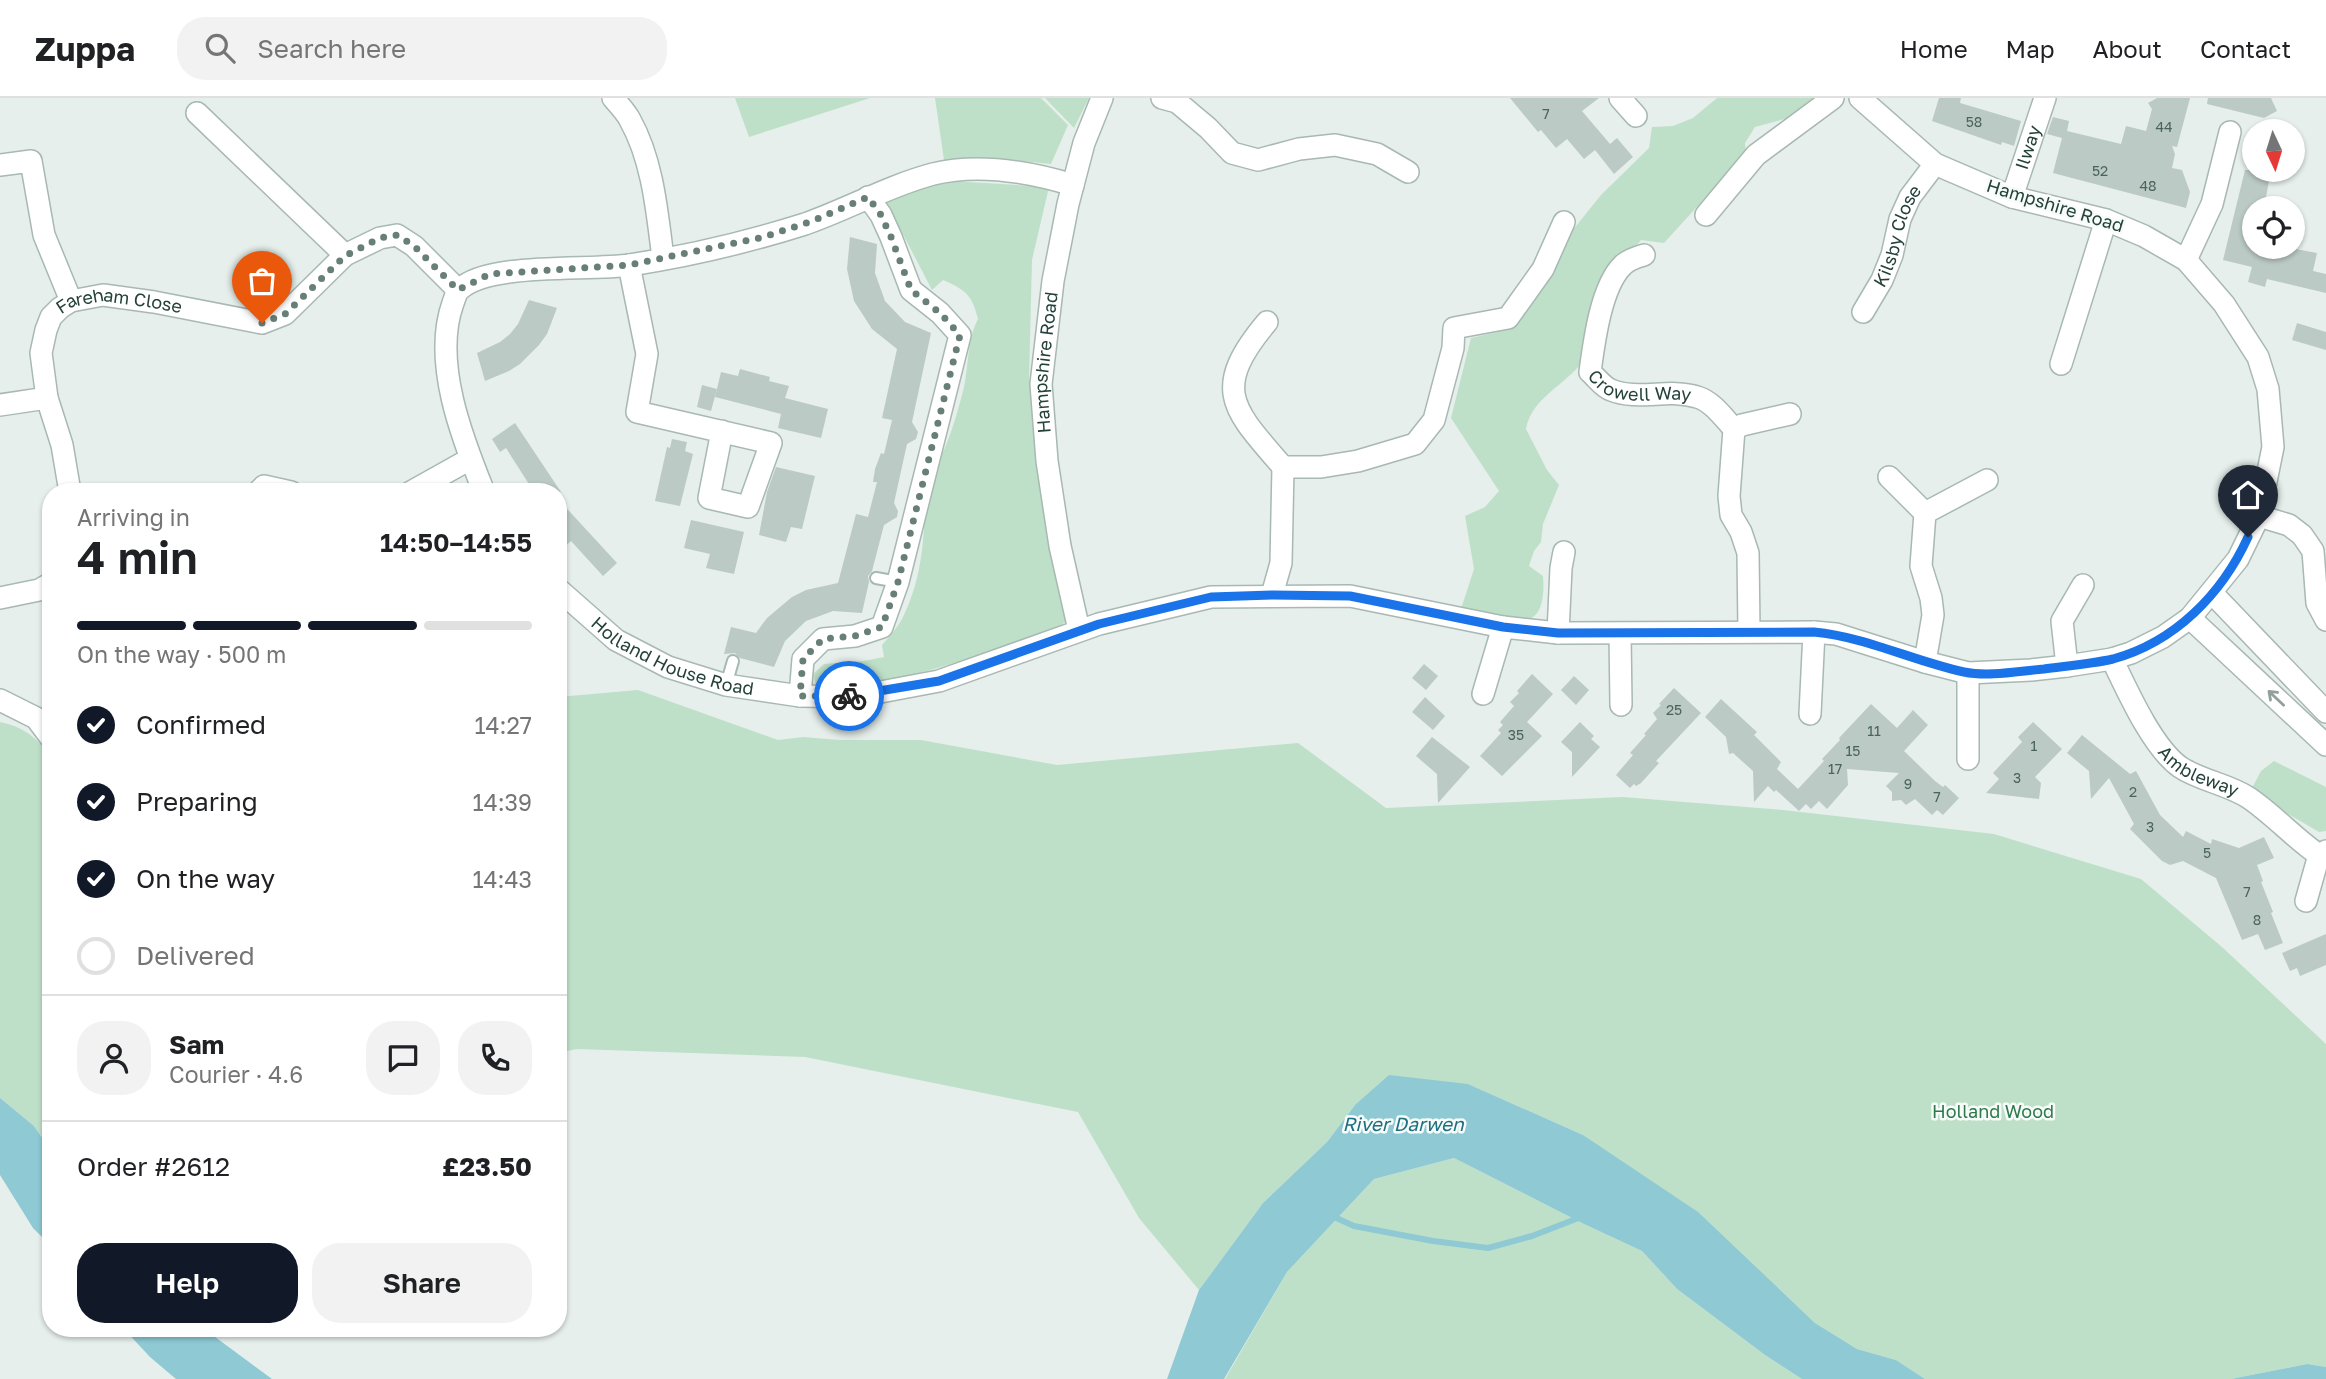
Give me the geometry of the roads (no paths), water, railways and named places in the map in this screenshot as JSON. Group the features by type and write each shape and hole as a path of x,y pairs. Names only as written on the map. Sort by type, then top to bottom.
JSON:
{"street":[{"path":"613,98 630,120 646,159 655,195 663,258"},
{"name":"Hampshire Road","path":"1079,630 1062,558 1046,461 1041,384 1052,281 1068,204 1084,143 1102,98"},
{"path":"1162,98 1177,102 1232,153 1258,160 1299,149 1335,145 1377,154 1408,172"},
{"path":"1620,98 1636,116"},
{"path":"1706,215 1756,155 1833,98"},
{"name":"Hampshire Road","path":"1860,98 1935,164 2012,197 2106,220 2144,236 2186,260 2224,304 2258,356 2268,389 2273,447 2259,516 2238,559 2212,593"},
{"name":"Ilway","path":"2012,197 2045,98"},
{"path":"197,113 345,256"},
{"path":"2186,260 2212,204 2230,132"},
{"path":"0,165 31,161 44,235 71,300"},
{"name":"Kilsby Close","path":"1863,312 1887,268 1900,219 1910,197 1935,164"},
{"path":"480,483 470,459 453,401 447,361 446,328 458,290 490,274 629,265 764,237 932,175 963,170 1039,174 1073,185"},
{"path":"800,696 803,659 823,639 855,636 882,627 898,582 960,335 940,313 911,290 881,215 868,197"},
{"path":"2062,364 2106,220"},
{"path":"1283,467 1321,467 1358,461 1415,444 1434,420 1453,348 1454,328 1508,318 1543,269 1564,222"},
{"name":"Fareham Close","path":"68,483 62,445 47,397 41,353 51,317 71,300 103,295 262,323 285,314 345,256 380,238 397,235 414,246 458,290"},
{"name":"Crowell Way","path":"1644,255 1624,264 1608,287 1590,372 1609,389 1636,395 1681,394 1700,397 1715,408 1734,429"},
{"path":"629,265 647,354 637,412 722,431"},
{"path":"1267,322 1247,346 1238,365 1234,386 1236,407 1244,421 1283,467 1281,563 1272,595"},
{"path":"0,405 47,397"},
{"path":"1749,631 1748,552 1731,515 1729,496 1734,429 1790,414"},
{"path":"427,483 470,459"},
{"path":"1889,477 1925,513 1921,566 1931,598 1933,615 1924,662"},
{"path":"1925,513 1987,480"},
{"path":"2259,516 2288,525 2302,535 2313,551 2317,603 2326,620"},
{"path":"1558,633 1564,552"},
{"path":"2067,666 2062,621 2084,585"},
{"path":"0,598 42,588"},
{"path":"2212,593 2326,712"},
{"name":"Holland House Road","path":"567,597 616,640 668,667 726,685 800,696 855,696 939,681 1079,630 1140,612 1211,597 1350,596 1503,627 1558,633 1749,631 1836,634 1968,673 2031,670 2112,659 2156,641 2190,618 2212,593"},
{"path":"2190,618 2326,745"},
{"path":"1483,694 1503,627"},
{"path":"1810,714 1814,632"},
{"path":"1620,634 1621,705"},
{"name":"Ambleway","path":"2112,659 2131,698 2157,741 2179,766 2208,782 2245,795 2264,808 2297,840 2323,853 2306,901"},
{"path":"1968,673 1968,759"},
{"path":"0,700 36,718 42,726"}],"lane":[{"path":"876,578 898,582"},
{"path":"726,685 733,661"}],"water":[{"name":"River Darwen","path":"1389,1075 1468,1084 1583,1135 1698,1212 1815,1323 1857,1349 1896,1360 1925,1379 1802,1379 1765,1355 1677,1289 1642,1251 1454,1158 1374,1179 1287,1272 1224,1379 1167,1379 1199,1290 1263,1203 1327,1142 1355,1105"},
{"path":"0,1098 34,1126 42,1138 42,1237 33,1228 0,1175"},
{"path":"131,1337 215,1337 272,1379 176,1379"},
{"path":"2307,1364 2326,1367 2326,1379 2231,1379"}],"waterway":[{"path":"1332,1216 1354,1226 1488,1248 1532,1236 1581,1217"}],"park label":[{"name":"Holland Wood","path":"1993,1112"}]}
